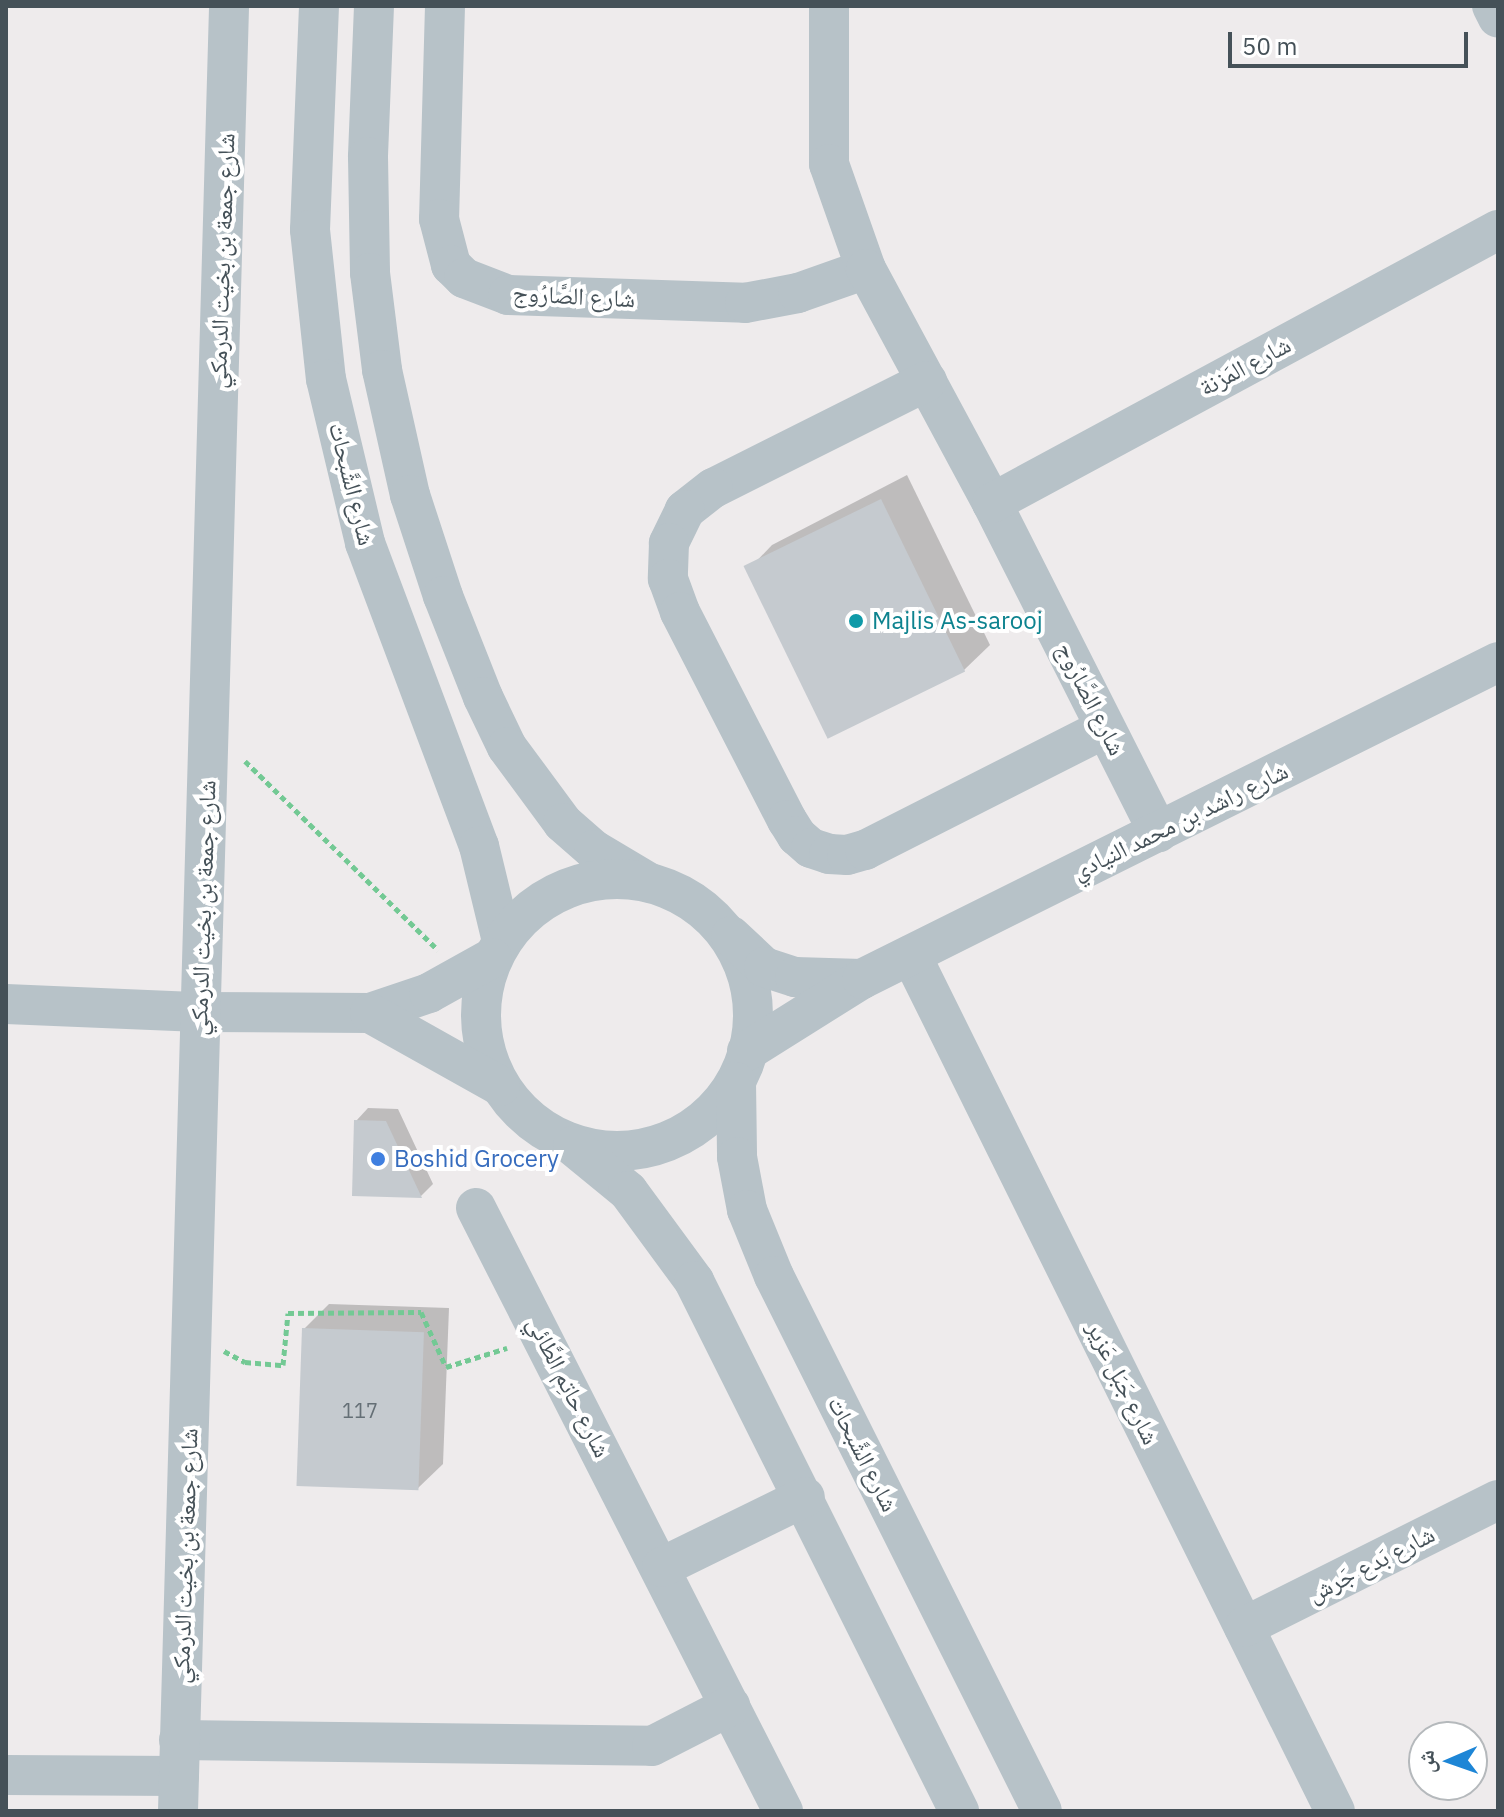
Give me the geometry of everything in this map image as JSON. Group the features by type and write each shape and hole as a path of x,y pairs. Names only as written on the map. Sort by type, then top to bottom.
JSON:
{"street":[{"name":"شارع جمعة بن بخيت الدرمكي","path":"179,1776 229,6"},
{"name":"شارع الشَّبحات","path":"319,6 310,230 326,379 365,543 479,846 486,958"},
{"path":"374,6 368,157 370,273 382,370 410,495 443,596 483,697 507,747 563,823 594,850 648,882 688,898 721,927 739,955 750,986 753,1019 741,1067 706,1119 666,1143 620,1153 573,1146"},
{"name":"شارع الصَّارُوج","path":"445,6 439,219 451,265 464,278 483,288 508,295 745,303 798,293 866,269"},
{"name":"شارع الصَّارُوج","path":"829,6 829,164 866,269 992,503 1158,832"},
{"path":"1492,6 1498,18"},
{"name":"شارع المَزنة","path":"992,503 1498,230"},
{"path":"927,381 713,488 685,510 669,543 668,579 680,612 780,807 797,836 811,848 829,854 847,855 865,850 1105,728"},
{"name":"شارع راشد بن محمد النيادي","path":"741,1067 862,979 1498,662"},
{"path":"6,1004 200,1012 370,1013 429,993 486,958 530,909 565,888 606,878 648,882"},
{"name":"شارع راشد بن محمد النيادي","path":"721,927 764,967 795,977 862,979"},
{"name":"شارع جَبَل عَزير","path":"911,955 1335,1811"},
{"path":"486,958 481,1001 483,1045 500,1086 519,1111 536,1125 573,1146 628,1191 694,1281 805,1497 959,1811"},
{"path":"370,1013 500,1086"},
{"name":"شارع الشَّبحات","path":"741,1067 737,1157 747,1210 774,1276 1042,1811"},
{"name":"شارع حاتِم الطَّائي","path":"476,1208 662,1567 783,1811"},
{"path":"662,1567 805,1497"},
{"name":"شارع بَدع جَرش","path":"1244,1627 1498,1500"},
{"path":"6,1775 179,1776 652,1746 730,1706"}],"path":[{"path":"209,726 486,958"},
{"path":"191,1335 245,1362 283,1365 288,1313 421,1312 446,1367 503,1348 548,1346"}],"building":[{"name":"Majlis As-sarooj","path":"881,499 965,672 828,739 743,566"},
{"name":"Boshid Grocery","path":"354,1120 386,1121 422,1198 352,1196"},
{"path":"302,1328 424,1332 418,1490 296,1486"}],"place":[{"name":"Majlis As-sarooj","path":"856,621"},
{"name":"Boshid Grocery","path":"378,1159"}]}
